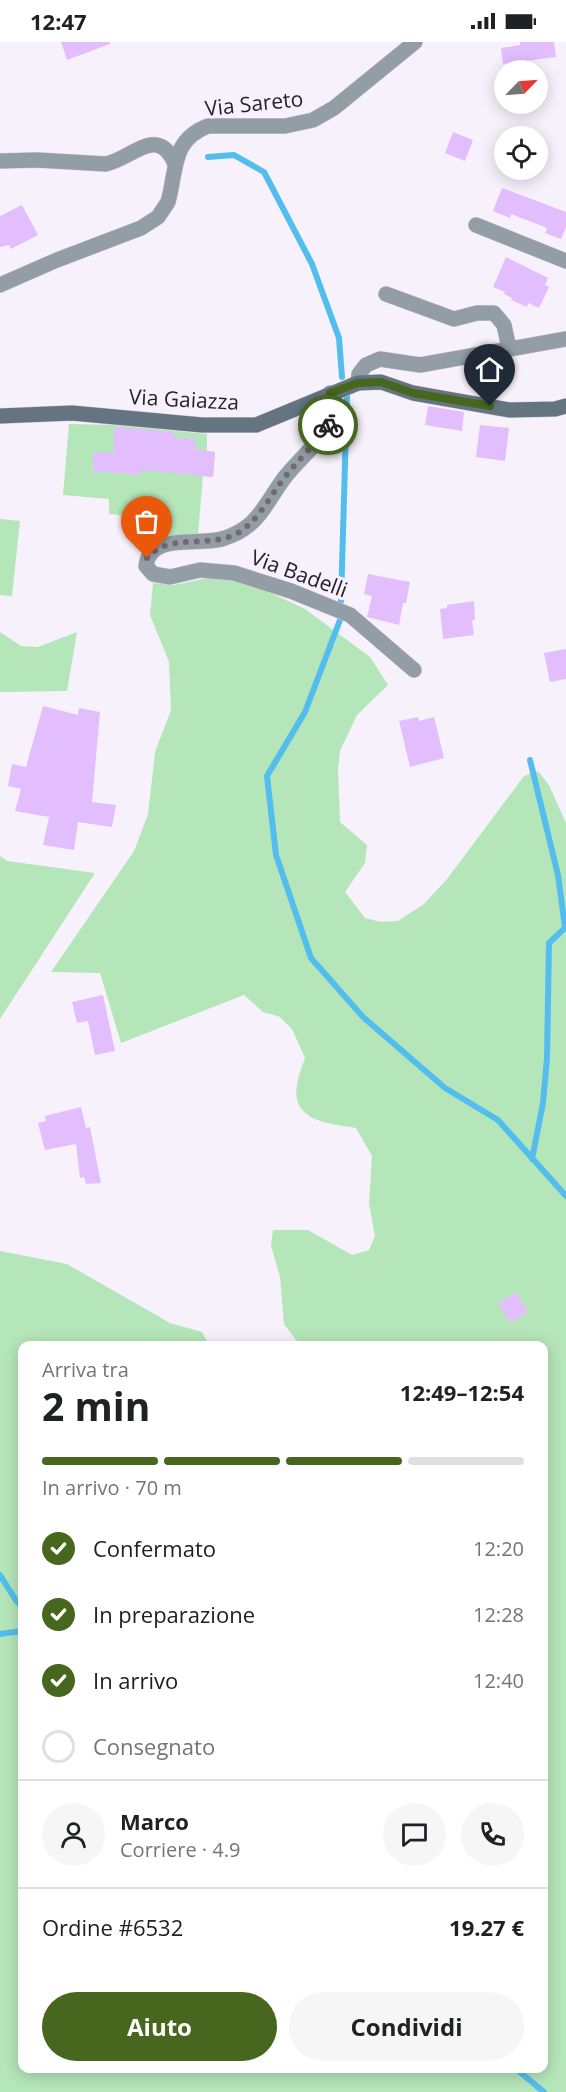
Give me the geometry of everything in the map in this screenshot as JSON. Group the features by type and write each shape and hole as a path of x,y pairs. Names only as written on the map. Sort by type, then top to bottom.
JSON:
{"main road":[{"name":"Via Gaiazza","path":"0,416 72,413 202,426 256,425 358,383 381,382 413,393 510,410 555,409 566,406"}],"street":[{"name":"Via Sareto","path":"0,285 57,260 151,224 164,211 168,202 175,164 184,141 193,134 208,126 285,126 313,120 334,108 416,42"},
{"path":"0,161 37,160 106,164 117,162 144,146 155,143 167,148 175,164"},
{"path":"477,225 566,261"},
{"path":"386,294 454,319 477,313 494,314 504,325 509,348"},
{"path":"358,383 359,374 366,365 380,359 420,365 566,339"},
{"name":"Via Badelli","path":"330,393 334,407 325,431 285,477 251,524 223,540 167,544 154,550 147,558 146,566 153,574 170,577 200,570 234,573 291,591 350,615 414,670"}],"green space":[{"path":"69,424 114,425 207,434 207,451 215,452 213,477 203,476 198,534 165,537 165,520 109,514 109,499 63,495"},
{"path":"0,519 20,521 12,596 0,595"},
{"path":"212,577 250,583 305,609 370,657 388,685 357,715 340,751 338,768 340,822 367,845 365,863 345,892 365,918 381,922 398,921 424,904 447,879 524,776 538,771 549,785 566,823 566,2092 0,2092 0,1251 67,1264 170,1323 202,1332 207,1341 18,1341 18,2073 548,2073 548,1341 297,1341 284,1324 280,1277 271,1246 273,1230 308,1230 352,1255 369,1250 375,1236 369,1204 372,1156 356,1128 315,1119 300,1107 297,1085 305,1058 292,1029 280,1017 263,1012 244,995 121,1043 100,973 51,972 134,851 148,814 155,752 171,710 169,662 150,615 153,583 174,585"},
{"path":"0,632 21,646 38,647 77,632 67,691 0,692"},
{"path":"0,856 7,861 95,873 0,1019"}],"building":[{"path":"61,42 110,42 110,44 67,60"},
{"path":"520,42 554,42 556,57 502,60 501,48 520,45"},
{"path":"453,132 473,140 465,161 445,153"},
{"path":"502,188 566,212 566,227 561,239 545,233 547,228 511,214 510,218 493,211"},
{"path":"22,205 38,235 11,249 9,245 0,247 0,216"},
{"path":"506,257 548,278 545,285 549,287 539,308 528,303 527,307 511,300 512,298 504,294 505,292 493,287"},
{"path":"428,406 464,412 462,431 425,425"},
{"path":"480,425 509,428 505,461 476,457"},
{"path":"114,427 173,432 173,437 196,439 195,449 215,452 213,477 141,470 141,475 93,471 93,452 114,453"},
{"path":"368,574 410,582 399,625 367,617 372,596 364,594"},
{"path":"474,601 475,620 472,620 474,635 443,639 440,609 447,608 447,605"},
{"path":"566,649 566,679 550,682 544,653"},
{"path":"43,706 78,715 79,708 100,712 92,802 116,805 112,827 78,822 74,850 43,845 49,817 15,811 21,789 8,786 12,764 26,767"},
{"path":"418,717 419,721 434,717 444,758 410,767 399,721"},
{"path":"103,995 115,1051 95,1055 88,1021 77,1023 72,1002"},
{"path":"81,1107 86,1128 90,1127 101,1183 86,1184 84,1177 80,1178 76,1144 45,1150 38,1123 46,1121 45,1116"},
{"path":"516,1292 528,1312 510,1323 498,1303"}],"waterway":[{"path":"208,157 234,155 264,172 312,264 339,338 342,377"},
{"path":"341,601 347,395"},
{"path":"340,620 305,712 267,776 276,855 311,958 363,1017 445,1088 498,1120 566,1196"},
{"path":"530,760 558,875 565,927"},
{"path":"532,1159 543,1103 547,1058 549,943 566,927"},
{"path":"0,1575 18,1602"},
{"path":"0,1634 18,1632"},
{"path":"521,2073 544,2092"}],"way so far":[{"path":"147,558 154,550 167,544 223,540 251,524 285,477 328,425"}],"route":[{"path":"328,425 334,407 330,393 358,383 381,382 413,393 490,406"}]}
